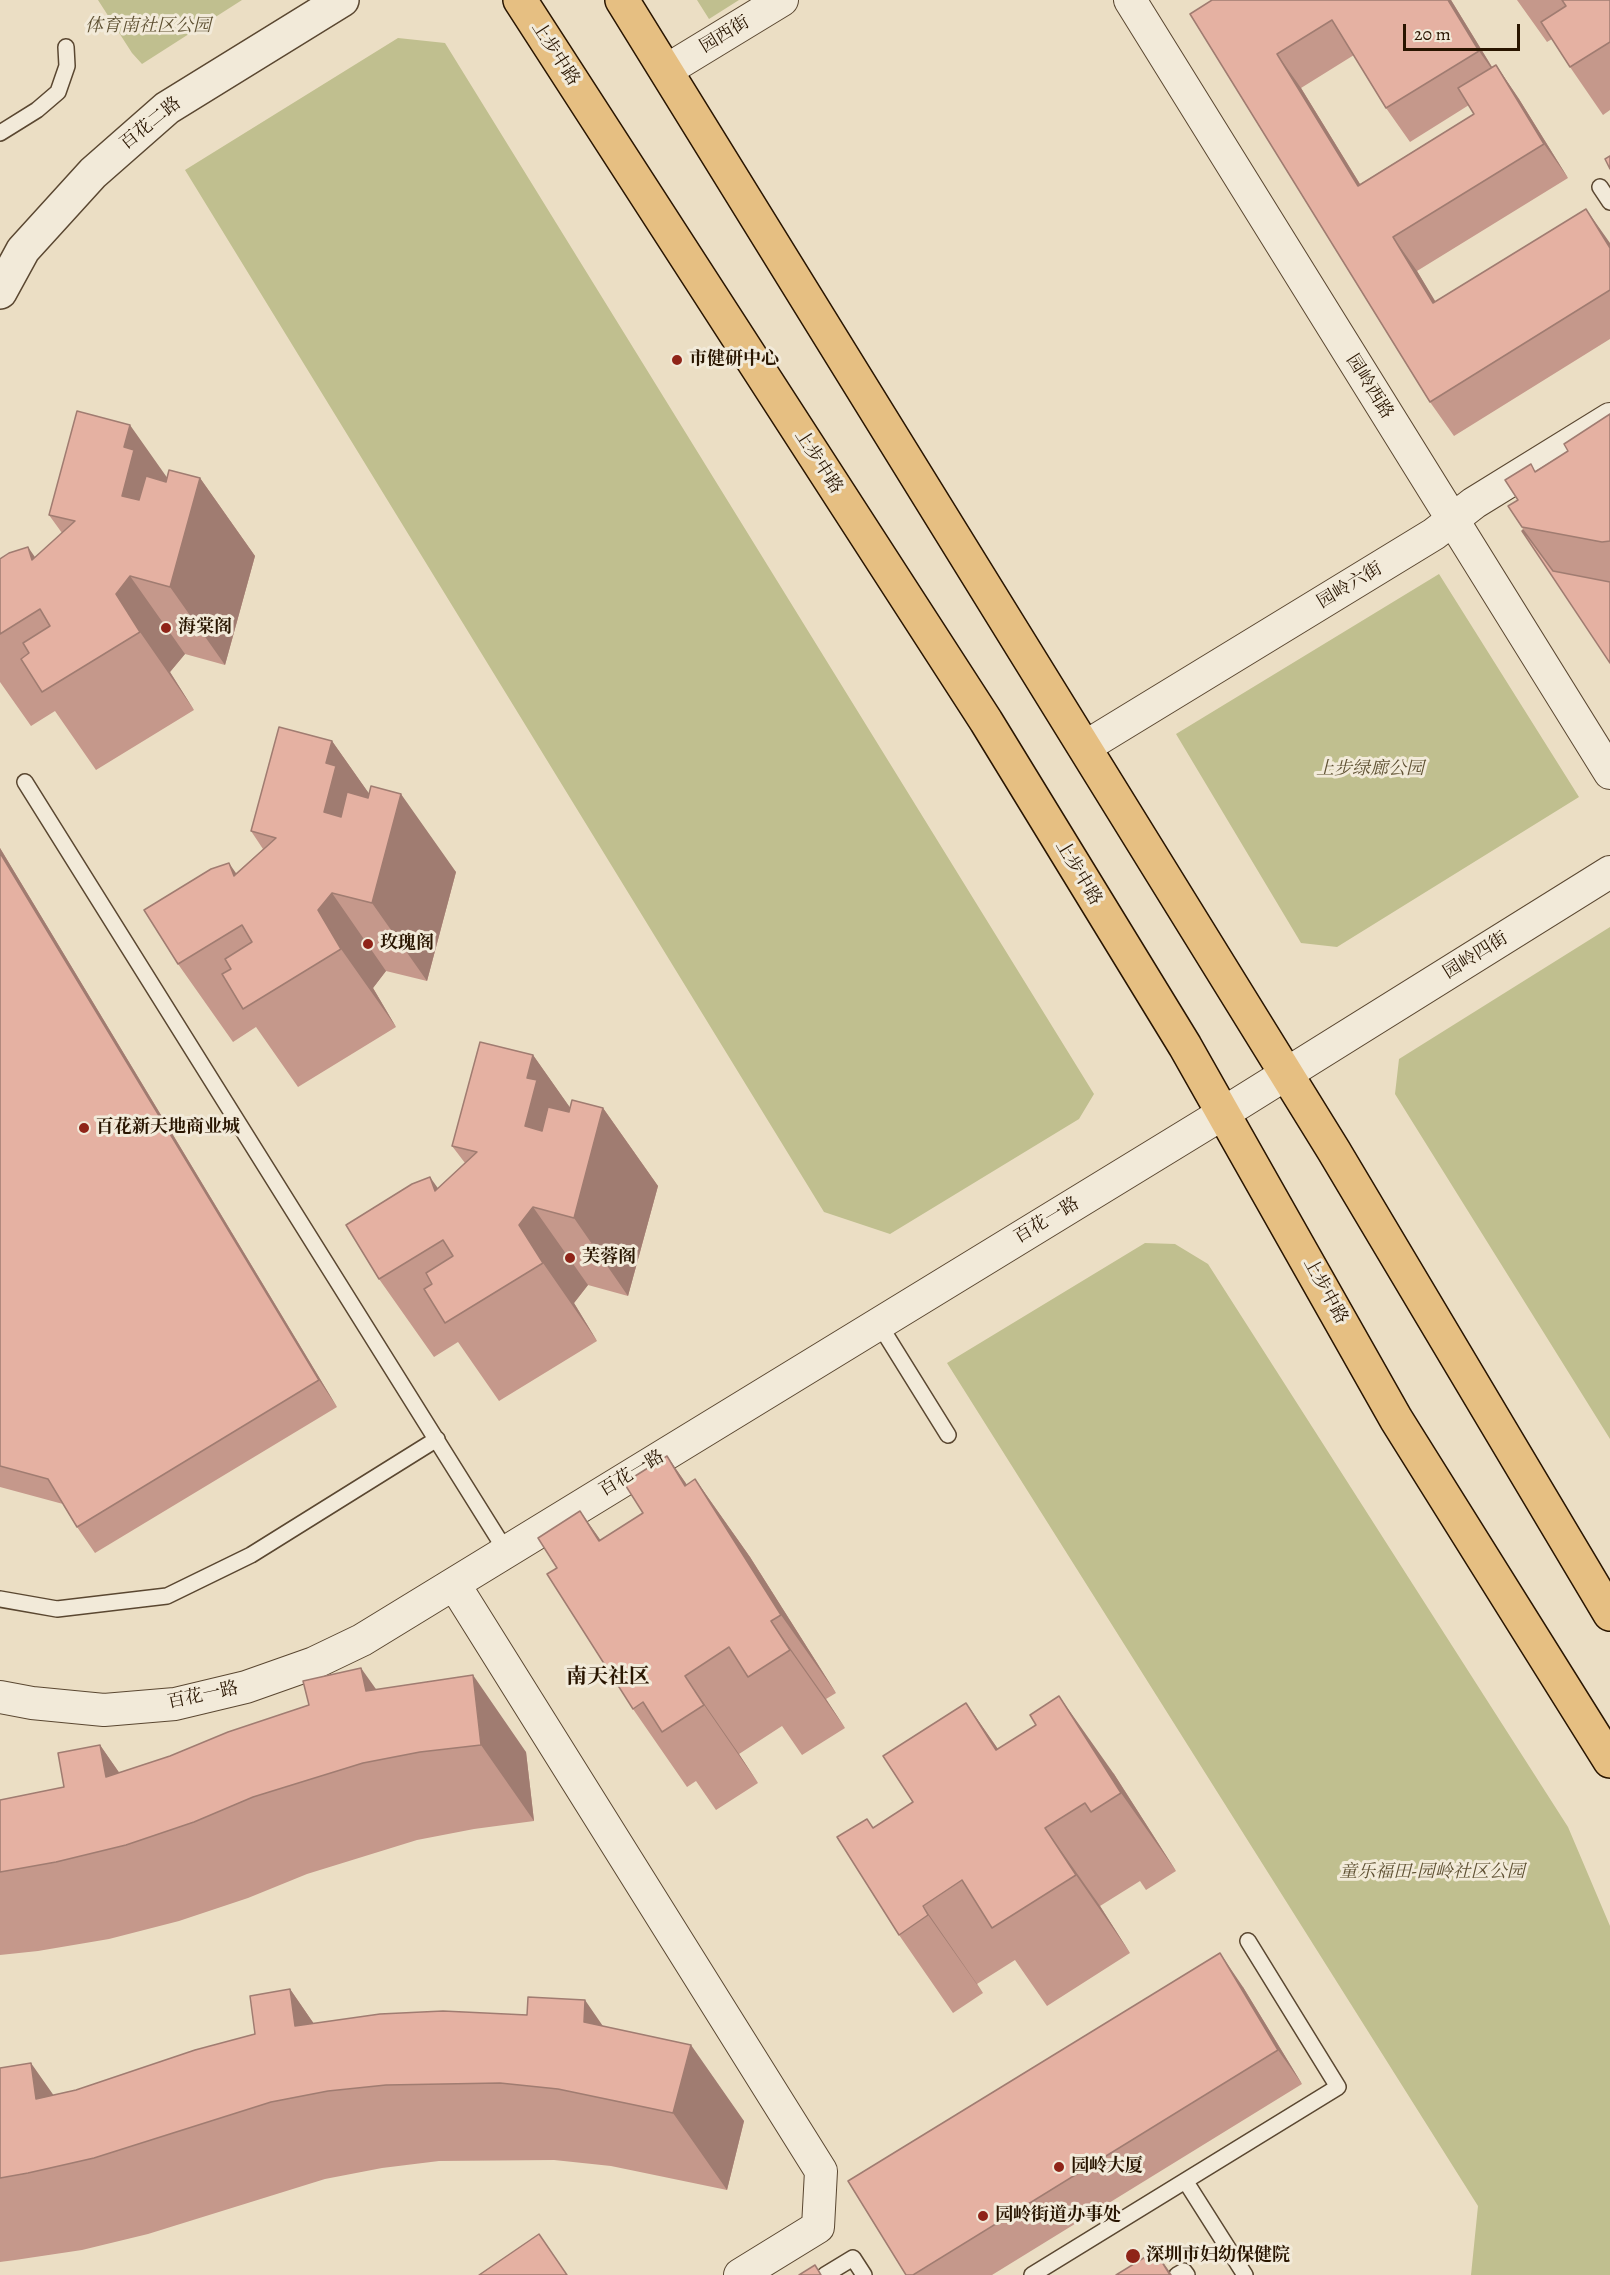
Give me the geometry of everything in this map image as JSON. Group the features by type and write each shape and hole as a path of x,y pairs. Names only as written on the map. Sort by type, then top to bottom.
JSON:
{"main road":[{"name":"上步中路","path":"520,0 986,721 1185,1046 1396,1419 1610,1761"},
{"path":"622,0 1286,1074 1610,1614"}],"street":[{"name":"百花二路","path":"4,277 23,250 93,173 167,108 342,0"},
{"name":"园西街","path":"667,70 782,0"},
{"name":"园岭西路","path":"1130,0 1451,521 1610,773"},
{"name":"园岭六街","path":"1085,747 1434,534 1474,503 1610,419"},
{"name":"园岭四街","path":"1286,1074 1610,872"},
{"name":"百花一路","path":"0,1696 32,1703 104,1710 175,1704 246,1687 314,1663 362,1640 1286,1074"},
{"path":"454,1584 821,2171 818,2227 740,2275"}],"lane":[{"path":"0,133 37,110 58,92 67,66 66,47"},
{"path":"1600,187 1610,202"},
{"path":"25,782 506,1551"},
{"path":"879,1324 948,1435"},
{"path":"0,1599 57,1609 167,1596 251,1555 437,1439"},
{"path":"1032,2275 1186,2182 1338,2086 1248,1941"},
{"path":"1186,2182 1245,2275"},
{"path":"825,2275 853,2258 864,2275"},
{"path":"1177,2275 1184,2271 1187,2275"}],"green space":[{"name":"体育南社区公园","path":"98,0 242,0 142,64 132,53"},
{"path":"697,0 739,0 709,19"},
{"path":"398,38 445,43 1094,1094 1079,1119 890,1234 824,1212 185,170"},
{"name":"上步绿廊公园","path":"1439,574 1579,797 1337,947 1301,943 1176,734"},
{"path":"1610,927 1610,1439 1395,1094 1399,1059"},
{"name":"童乐福田-园岭社区公园","path":"1145,1243 1175,1244 1208,1264 1568,1827 1610,1926 1610,2275 1471,2275 1478,2206 947,1363"}],"building":[{"path":"1212,0 1448,0 1479,51 1386,108 1332,20 1277,54 1358,186 1474,114 1458,88 1496,65 1544,144 1393,237 1433,303 1586,209 1610,248 1610,290 1430,402 1190,14"},
{"path":"1562,0 1610,0 1610,42 1570,67 1541,22 1566,6"},
{"path":"1610,156 1610,169 1605,159"},
{"path":"77,411 130,425 124,447 134,450 122,496 139,500 146,476 166,482 169,470 200,478 170,587 130,576 116,594 140,632 42,692 21,659 29,653 23,643 50,626 40,609 0,634 0,559 9,553 28,547 32,560 75,521 49,515"},
{"path":"1610,414 1610,541 1602,542 1522,527 1508,506 1518,500 1505,480 1531,464 1535,472 1568,451 1564,444"},
{"path":"1522,531 1553,571 1610,582 1610,663"},
{"path":"279,727 332,741 326,763 336,766 324,812 341,817 347,792 368,798 371,786 401,794 372,903 332,893 318,910 341,949 243,1009 222,974 231,969 225,959 252,942 242,925 178,964 144,910 211,869 229,863 234,876 276,838 251,831"},
{"name":"百花新天地商业城","path":"0,853 319,1380 77,1527 48,1479 0,1466"},
{"path":"480,1042 533,1055 527,1078 537,1080 525,1126 542,1131 548,1107 569,1112 572,1100 603,1108 574,1218 533,1207 519,1225 543,1263 445,1323 424,1289 432,1284 426,1273 453,1256 443,1240 379,1279 346,1225 412,1184 430,1177 435,1191 477,1152 452,1146"},
{"path":"667,1456 685,1486 695,1479 781,1615 771,1621 790,1650 748,1677 729,1647 685,1676 704,1705 662,1732 643,1702 633,1709 547,1574 557,1568 538,1538 580,1511 599,1541 643,1513 624,1483"},
{"path":"361,1668 366,1691 473,1675 481,1745 420,1752 363,1763 253,1797 194,1822 126,1845 56,1862 0,1872 0,1800 64,1787 58,1753 100,1745 106,1777 309,1705 303,1681"},
{"path":"1059,1696 1121,1793 1091,1812 1085,1803 1045,1828 1076,1875 992,1928 962,1880 923,1906 928,1915 899,1935 837,1837 867,1819 873,1828 913,1802 883,1756 966,1703 996,1750 1036,1725 1030,1715"},
{"name":"园岭大厦","path":"1220,1953 1278,2050 913,2275 906,2275 848,2181"},
{"path":"290,1989 295,2026 380,2014 443,2011 527,2015 528,1997 585,2000 584,2022 691,2045 673,2113 558,2089 500,2083 386,2085 328,2091 271,2102 94,2158 0,2178 0,2068 31,2063 36,2099 76,2090 195,2050 255,2034 250,1996"},
{"path":"539,2234 567,2275 479,2275"},
{"path":"1155,2251 1170,2275 1116,2275"},
{"path":"815,2265 821,2275 799,2275"}],"place":[{"name":"市健研中心","path":"677,360"},
{"name":"海棠阁","path":"166,628"},
{"name":"玫瑰阁","path":"368,944"},
{"name":"百花新天地商业城","path":"84,1128"},
{"name":"芙蓉阁","path":"570,1258"},
{"name":"园岭大厦","path":"1059,2167"},
{"name":"园岭街道办事处","path":"983,2216"},
{"name":"深圳市妇幼保健院","path":"1133,2256"}],"district":[{"name":"南天社区","path":"608,1678"}]}
